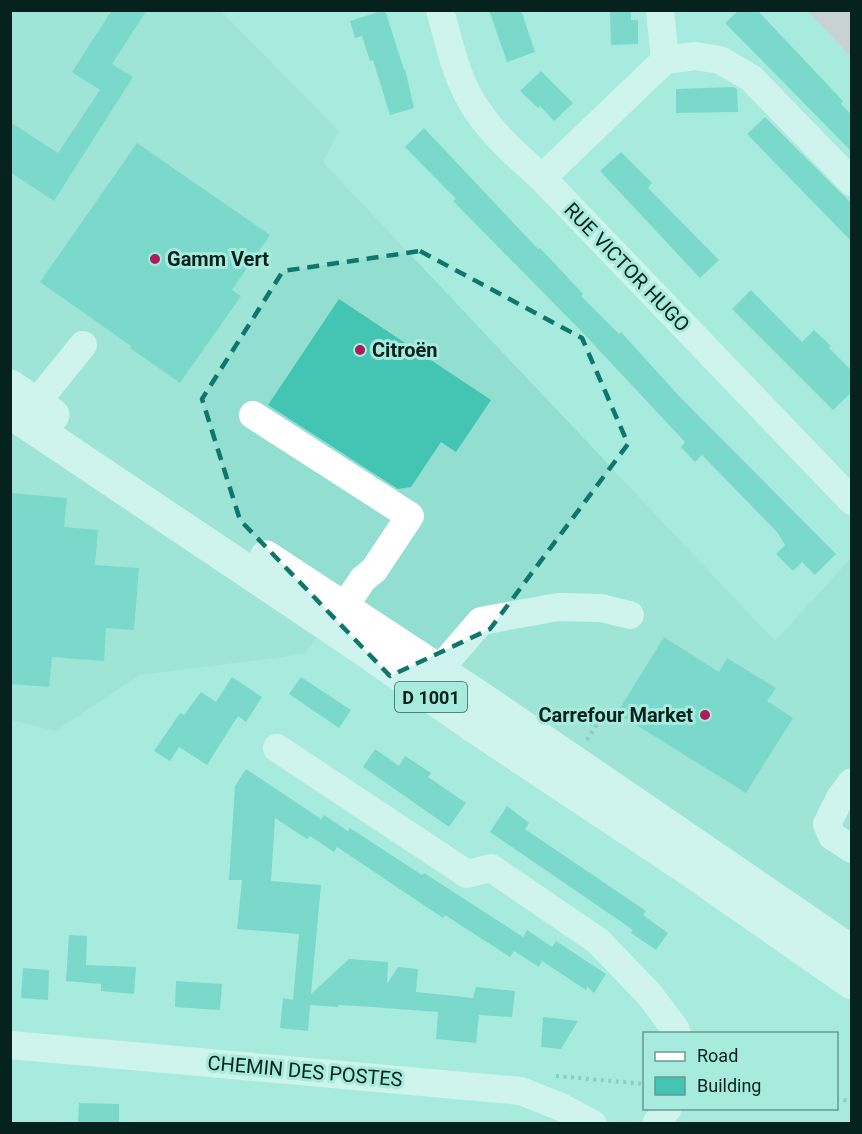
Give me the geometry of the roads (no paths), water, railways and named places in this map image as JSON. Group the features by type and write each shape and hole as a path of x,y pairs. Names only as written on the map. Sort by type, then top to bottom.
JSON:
{"main road":[{"name":"D 1001","path":"19,400 344,607 852,952"},
{"name":"D 1001","path":"19,400 356,644 475,727 687,868 852,983"}],"street":[{"name":"RUE VICTOR HUGO","path":"440,10 458,72 468,95 505,144 542,178 852,501"},
{"path":"660,10 665,60"},
{"path":"542,178 665,60 694,56 720,60 751,78 852,182"},
{"path":"19,400 83,345"},
{"path":"253,415 410,516 374,570 363,579 344,607"},
{"path":"441,672 444,664 481,621 558,607 601,608 630,615"},
{"path":"277,748 467,874 491,868 598,941 649,994 676,1032"},
{"path":"852,782 840,798 827,824 832,836 852,849"},
{"name":"CHEMIN DES POSTES","path":"10,1045 520,1091 561,1107 593,1124"},
{"path":"656,1124 666,1110"}],"place":[{"name":"Gamm Vert","path":"155,259"},
{"name":"Citroën","path":"360,350"},
{"name":"Carrefour Market","path":"705,715"}]}
